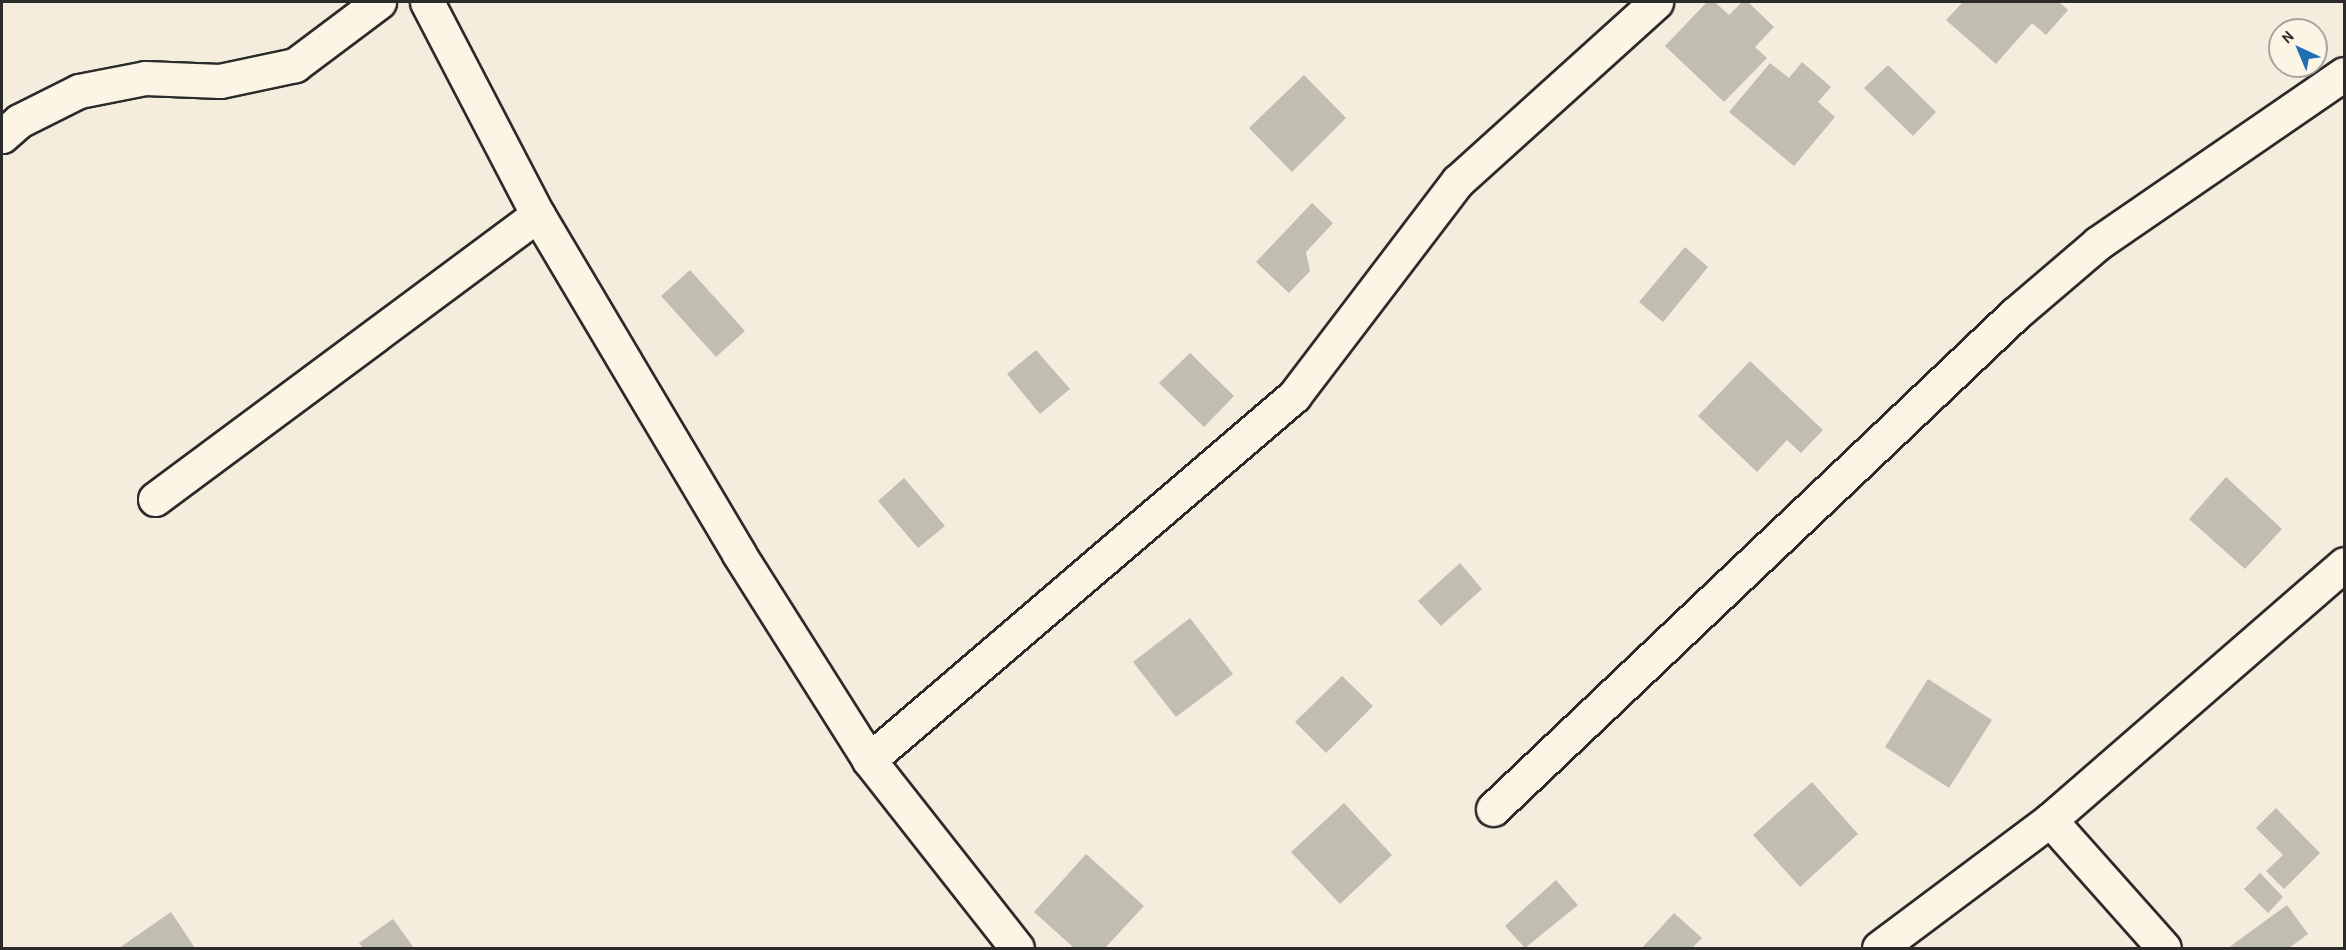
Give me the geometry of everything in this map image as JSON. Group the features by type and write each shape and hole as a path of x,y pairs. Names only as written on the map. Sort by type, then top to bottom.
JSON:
{"street":[{"path":"2,136 19,121 79,91 145,78 220,81 295,65 378,2"},
{"path":"427,2 538,215 739,554 869,760 1017,948"},
{"path":"869,760 1294,396 1458,181 1656,2"},
{"path":"1494,809 2015,314 2098,243 2344,74"},
{"path":"155,499 538,215"},
{"path":"1880,948 2050,820 2344,564"},
{"path":"2050,820 2164,948"}],"building":[{"path":"1707,2 1715,2 1729,15 1742,2 1748,2 1774,27 1755,47 1767,58 1724,102 1665,46"},
{"path":"1963,2 2059,2 2068,10 2046,35 2032,23 1996,64 1946,20"},
{"path":"1802,62 1831,87 1818,102 1835,117 1794,166 1729,112 1770,63 1789,78"},
{"path":"1888,65 1936,112 1913,136 1864,88"},
{"path":"1304,75 1346,118 1292,172 1249,128"},
{"path":"1312,203 1333,223 1306,252 1310,271 1289,293 1256,262"},
{"path":"1685,247 1708,267 1663,322 1639,302"},
{"path":"690,270 745,331 716,357 661,296"},
{"path":"1036,350 1070,389 1040,414 1007,374"},
{"path":"1190,353 1234,396 1204,427 1159,383"},
{"path":"1750,361 1823,430 1801,453 1787,440 1757,472 1698,416"},
{"path":"2226,477 2282,529 2245,569 2189,519"},
{"path":"904,478 945,526 918,548 878,501"},
{"path":"1460,563 1482,589 1441,626 1418,601"},
{"path":"1190,618 1233,674 1176,717 1133,662"},
{"path":"1342,676 1373,706 1326,753 1295,722"},
{"path":"1928,679 1992,720 1949,788 1885,747"},
{"path":"1812,782 1858,834 1800,887 1753,835"},
{"path":"1344,803 1392,855 1340,904 1291,852"},
{"path":"2276,808 2320,853 2284,889 2266,871 2283,855 2256,828"},
{"path":"1086,854 1144,906 1105,948 1074,948 1034,912"},
{"path":"2260,873 2283,897 2268,913 2244,889"},
{"path":"1556,880 1578,905 1525,948 1505,926"},
{"path":"2287,905 2308,934 2289,948 2228,948"},
{"path":"171,912 195,948 119,948"},
{"path":"1674,913 1702,938 1692,948 1642,948"},
{"path":"393,919 414,948 363,948 359,943"}]}
